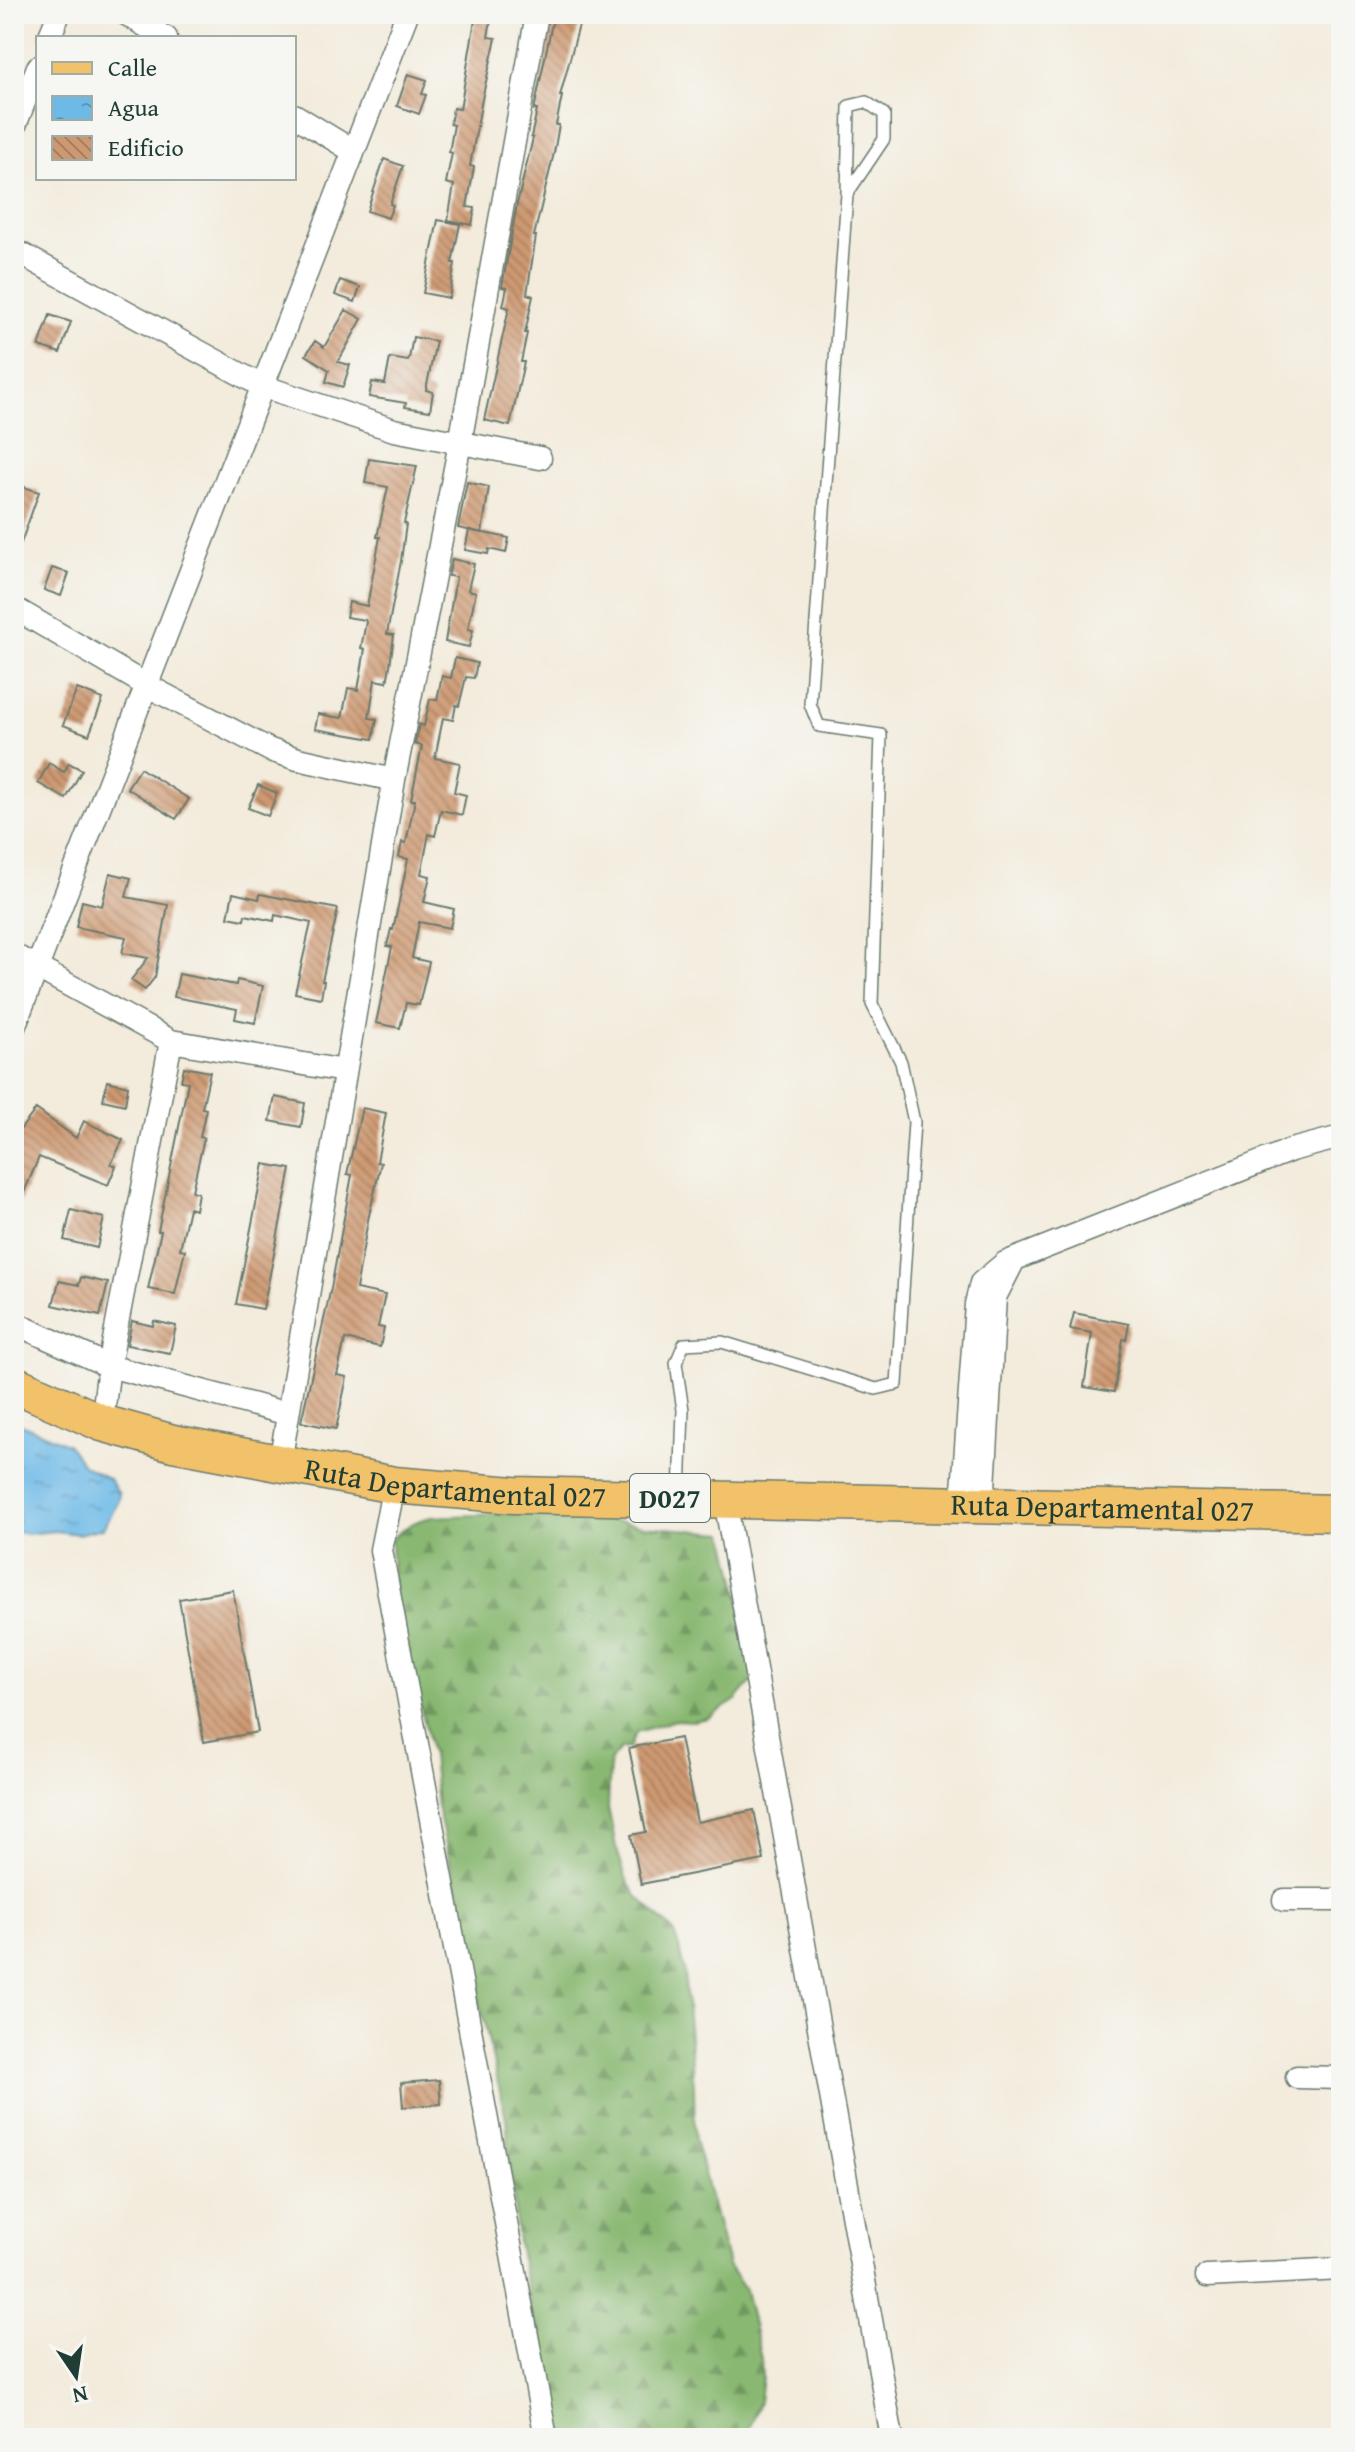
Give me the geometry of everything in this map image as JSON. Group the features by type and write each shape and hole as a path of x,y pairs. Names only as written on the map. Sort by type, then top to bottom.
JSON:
{"main road":[{"name":"Ruta Departamental 027","path":"14,1384 102,1423 173,1443 394,1485 514,1495 1341,1513"}],"street":[{"path":"50,36 59,14"},
{"path":"126,14 163,36"},
{"path":"14,1027 407,14"},
{"path":"280,1463 394,780 460,443 537,14"},
{"path":"14,128 36,72"},
{"path":"296,116 353,151"},
{"path":"14,250 262,386 394,430 540,458"},
{"path":"14,608 146,685 270,750 394,780"},
{"path":"14,955 171,1041 344,1071"},
{"path":"102,1423 109,1366 171,1041"},
{"path":"972,1505 995,1297 1015,1259 1291,1150 1341,1137"},
{"path":"14,1323 109,1366 288,1414"},
{"path":"394,1485 381,1550 546,2438"},
{"path":"725,1500 892,2438"},
{"path":"1284,1900 1341,1900"},
{"path":"1297,2077 1341,2078"},
{"path":"1207,2276 1341,2269"}],"lane":[{"path":"680,1499 683,1410 676,1363 684,1344 722,1342 876,1389 897,1384 914,1122 901,1062 872,1004 881,735 819,726 810,704 847,194 849,106 866,102 884,114 884,139 847,194"}],"green space":[{"path":"563,1511 643,1526 725,1533 758,1674 736,1700 708,1718 676,1720 636,1732 629,1748 620,1749 610,1761 608,1808 628,1883 674,1932 679,1947 684,1970 694,2086 695,2139 728,2265 745,2290 761,2359 759,2402 746,2438 556,2438 518,2243 506,2118 459,1891 437,1806 432,1755 412,1670 395,1620 391,1540 410,1525 433,1517"}],"water":[{"path":"14,1421 67,1444 84,1466 109,1479 119,1494 118,1503 103,1528 78,1534 14,1531"}],"building":[{"path":"476,14 492,14 488,37 496,38 470,166 474,167 467,207 475,208 472,225 448,220 454,185 446,183 454,125 450,124 453,108 460,109"},
{"path":"554,14 582,14 560,96 554,153 534,236 527,294 533,296 521,362 524,362 510,426 484,420 509,308 503,306 507,288 502,287 533,138 537,110 534,110"},
{"path":"408,74 427,80 422,94 426,95 419,114 397,106"},
{"path":"384,159 403,166 388,218 367,211"},
{"path":"438,220 460,224 449,298 423,293"},
{"path":"340,280 360,287 355,302 335,295"},
{"path":"346,310 362,319 338,362 350,365 343,387 326,382 329,370 306,355 315,341 324,347"},
{"path":"50,315 71,322 60,353 39,346"},
{"path":"413,337 436,341 426,390 433,392 430,411 405,407 406,403 369,397 372,382 385,384 390,358 408,361"},
{"path":"369,459 417,466 404,523 401,561 387,634 394,635 387,682 375,680 369,718 377,719 373,739 315,729 318,714 342,718 348,688 358,690 366,622 346,617 349,602 367,606 388,487 365,483"},
{"path":"467,482 489,487 482,533 458,528"},
{"path":"21,486 39,492 14,557 14,507"},
{"path":"469,530 509,538 506,553 489,549 488,554 465,550"},
{"path":"452,559 474,564 468,590 476,592 468,629 473,630 469,647 445,642 456,577 448,576"},
{"path":"52,568 69,573 61,596 44,590"},
{"path":"455,658 477,663 474,678 466,677 453,720 443,718 435,758 460,763 454,792 466,795 462,815 441,810 435,836 429,834 421,874 430,876 424,902 454,909 450,928 419,922 412,958 429,962 419,1005 406,1003 400,1028 376,1023 392,947 387,946 408,859 399,857 402,842 406,843 415,800 411,800 422,746 415,744 419,724 424,726 430,699 437,700 442,676 451,678"},
{"path":"77,689 103,699 89,735 63,725"},
{"path":"49,763 64,772 69,763 82,770 66,799 38,783"},
{"path":"140,768 189,799 176,819 127,788"},
{"path":"258,785 277,793 268,816 248,808"},
{"path":"110,873 131,878 126,897 168,905 155,977 145,990 131,980 148,958 122,953 126,937 76,927 82,901 102,906"},
{"path":"233,893 259,899 260,894 338,909 321,998 295,993 311,923 275,915 274,921 245,915 244,920 228,917"},
{"path":"179,974 236,985 237,980 263,986 255,1023 235,1019 237,1009 174,997"},
{"path":"184,1067 210,1072 202,1108 206,1109 200,1137 204,1138 192,1191 198,1193 195,1210 189,1208 180,1249 185,1250 175,1294 148,1289 188,1082 181,1081"},
{"path":"107,1081 128,1086 125,1105 103,1100"},
{"path":"275,1097 305,1103 301,1127 270,1121"},
{"path":"362,1108 386,1113 377,1162 381,1163 356,1289 385,1295 378,1327 384,1328 380,1347 345,1339 337,1375 347,1377 336,1429 301,1422 331,1288 352,1175 347,1174"},
{"path":"36,1109 76,1138 84,1121 123,1140 111,1164 116,1166 108,1185 39,1157 14,1216 14,1138"},
{"path":"264,1164 291,1169 263,1309 236,1304"},
{"path":"71,1210 104,1218 97,1248 64,1240"},
{"path":"81,1277 108,1283 100,1316 53,1305 59,1281 79,1285"},
{"path":"1074,1313 1129,1324 1126,1340 1123,1339 1114,1392 1084,1387 1092,1333 1070,1329"},
{"path":"132,1321 153,1326 154,1321 176,1326 170,1353 127,1345"},
{"path":"233,1590 258,1732 204,1742 179,1599"},
{"path":"680,1738 697,1822 754,1810 764,1860 641,1884 631,1835 646,1832 629,1748"},
{"path":"439,2080 441,2104 403,2107 401,2083"}]}
